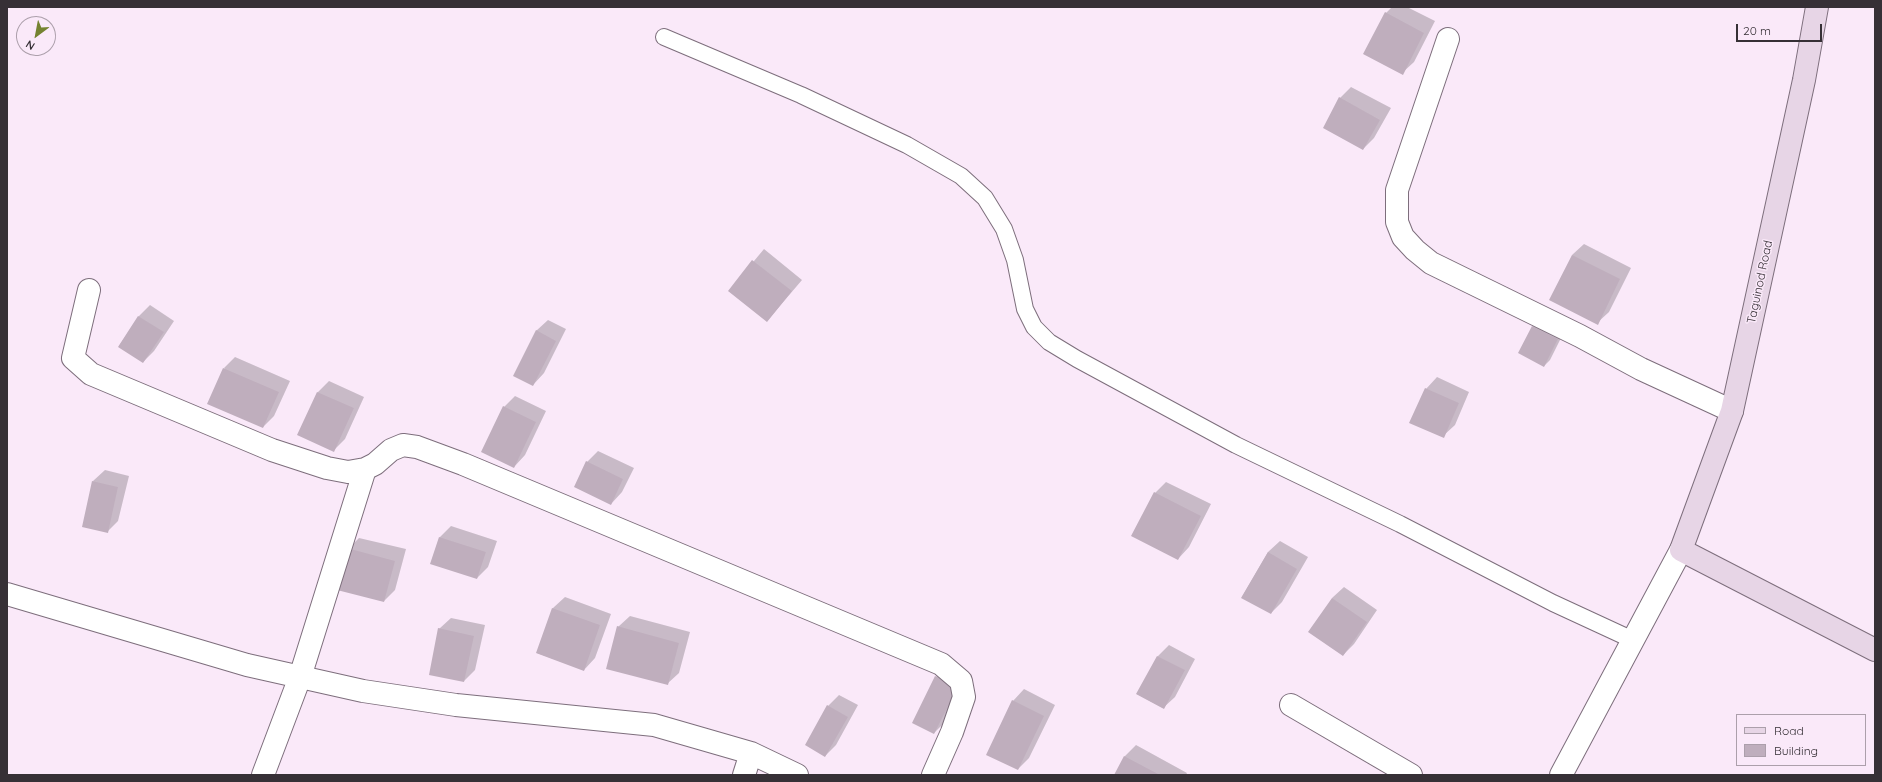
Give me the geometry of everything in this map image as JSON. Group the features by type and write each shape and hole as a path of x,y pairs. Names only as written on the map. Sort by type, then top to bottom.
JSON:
{"street":[{"name":"Taguinod Road","path":"1681,550 1732,411 1804,80 1818,7"},
{"path":"1448,39 1397,190 1397,222 1403,237 1415,250 1431,263 1580,336 1641,369 1732,411"},
{"path":"89,290 73,358 91,374 286,454 326,468 348,472 365,468 375,464 391,450 403,445 417,446 941,664 961,681 964,697 952,732 933,775"},
{"path":"263,775 300,677 365,468"},
{"path":"1561,775 1681,550 1875,650"},
{"path":"7,594 247,665 363,691 456,705 654,725 752,753 797,775"},
{"path":"1291,705 1411,775"},
{"path":"744,775 752,753"}],"lane":[{"path":"664,37 808,98 907,145 961,176 985,198 1004,229 1015,260 1025,309 1034,327 1049,342 1077,359 1236,445 1400,524 1553,602 1633,640"}],"building":[{"path":"1385,12 1424,33 1403,75 1363,54"},
{"path":"1339,97 1380,120 1363,150 1323,128"},
{"path":"1572,255 1620,279 1598,325 1549,300"},
{"path":"752,260 792,291 767,322 728,291"},
{"path":"138,316 164,332 143,363 118,347"},
{"path":"1532,326 1558,339 1544,367 1518,353"},
{"path":"536,330 556,341 533,386 513,376"},
{"path":"223,368 279,392 263,428 207,404"},
{"path":"1425,388 1459,403 1444,438 1409,423"},
{"path":"317,392 354,408 334,452 297,435"},
{"path":"503,406 536,422 514,468 481,452"},
{"path":"586,461 623,479 611,505 574,487"},
{"path":"92,481 118,487 108,533 82,527"},
{"path":"1154,492 1201,516 1178,560 1131,536"},
{"path":"439,537 486,552 477,579 430,564"},
{"path":"347,548 395,561 384,602 337,590"},
{"path":"1268,552 1297,569 1271,614 1241,598"},
{"path":"1332,598 1367,622 1343,656 1308,632"},
{"path":"552,608 600,625 584,671 536,653"},
{"path":"617,626 679,643 668,685 606,669"},
{"path":"438,628 474,636 464,682 429,675"},
{"path":"1157,656 1185,670 1164,709 1136,694"},
{"path":"935,676 958,687 934,734 912,723"},
{"path":"1012,700 1044,716 1018,770 986,755"},
{"path":"827,705 848,717 825,757 805,745"},
{"path":"1124,756 1160,775 1114,775"}]}
